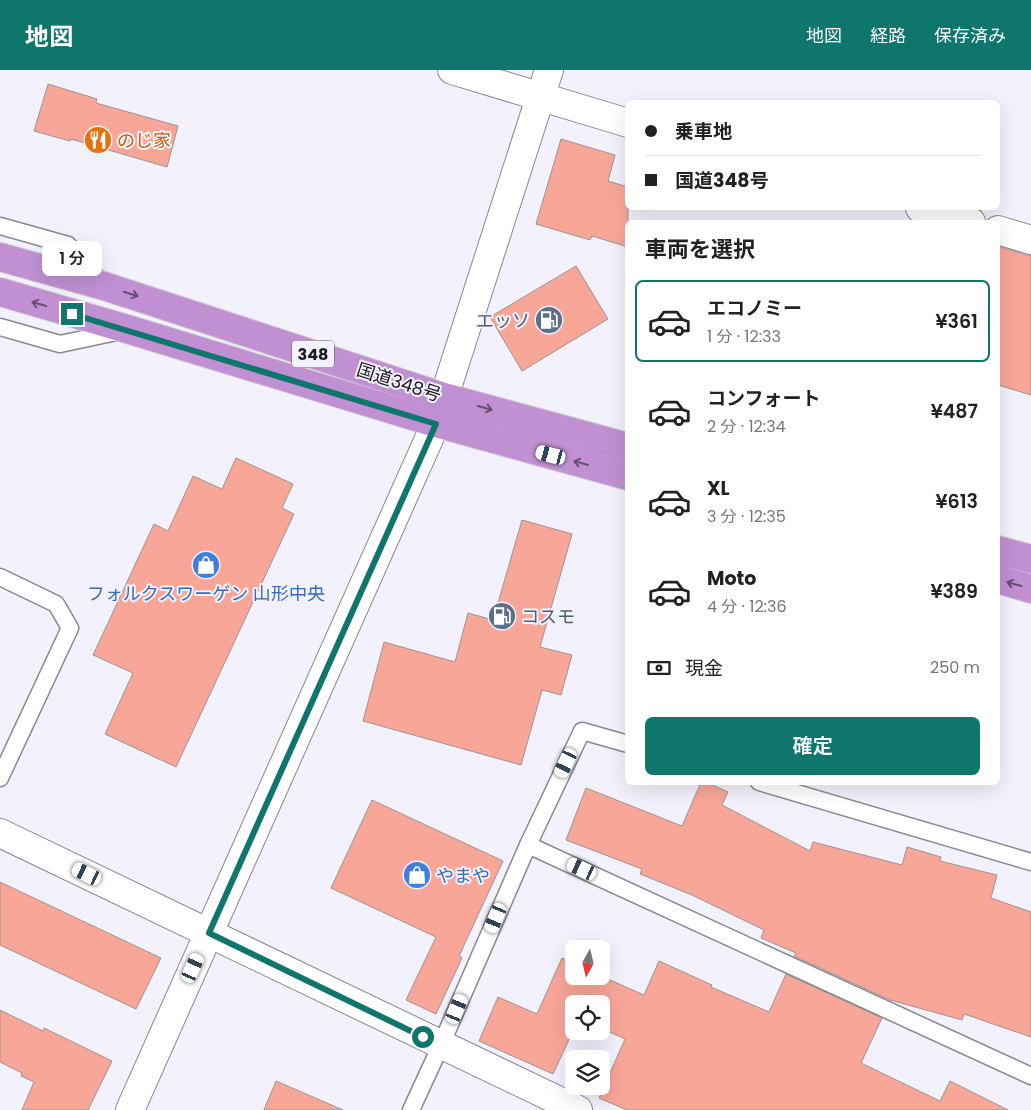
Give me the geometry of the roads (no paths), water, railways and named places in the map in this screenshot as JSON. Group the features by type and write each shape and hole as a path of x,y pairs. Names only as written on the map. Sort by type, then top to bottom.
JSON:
{"highway":[{"name":"国道348号","path":"0,257 104,286 444,397 625,446"},
{"name":"国道348号","path":"0,292 436,424 625,475"},
{"path":"1000,551 1031,559"},
{"path":"1000,580 1031,589"}],"street":[{"path":"452,70 625,122"},
{"path":"444,397 549,70"},
{"path":"927,210 964,220"},
{"path":"1000,231 1031,240"},
{"path":"130,1110 436,424"},
{"path":"0,833 578,1110"}],"lane":[{"path":"0,226 68,245 104,286"},
{"path":"0,327 60,344 127,329"},
{"path":"0,577 56,604 70,628 0,778"},
{"path":"411,1110 528,845 582,731 625,743"},
{"path":"769,785 1031,862"},
{"path":"528,845 1031,1076"}],"place":[{"name":"のじ家","path":"98,140"},
{"name":"エッソ","path":"549,320"},
{"name":"フォルクスワーゲン 山形中央","path":"206,565"},
{"name":"コスモ","path":"502,616"},
{"name":"やまや","path":"417,875"}]}
